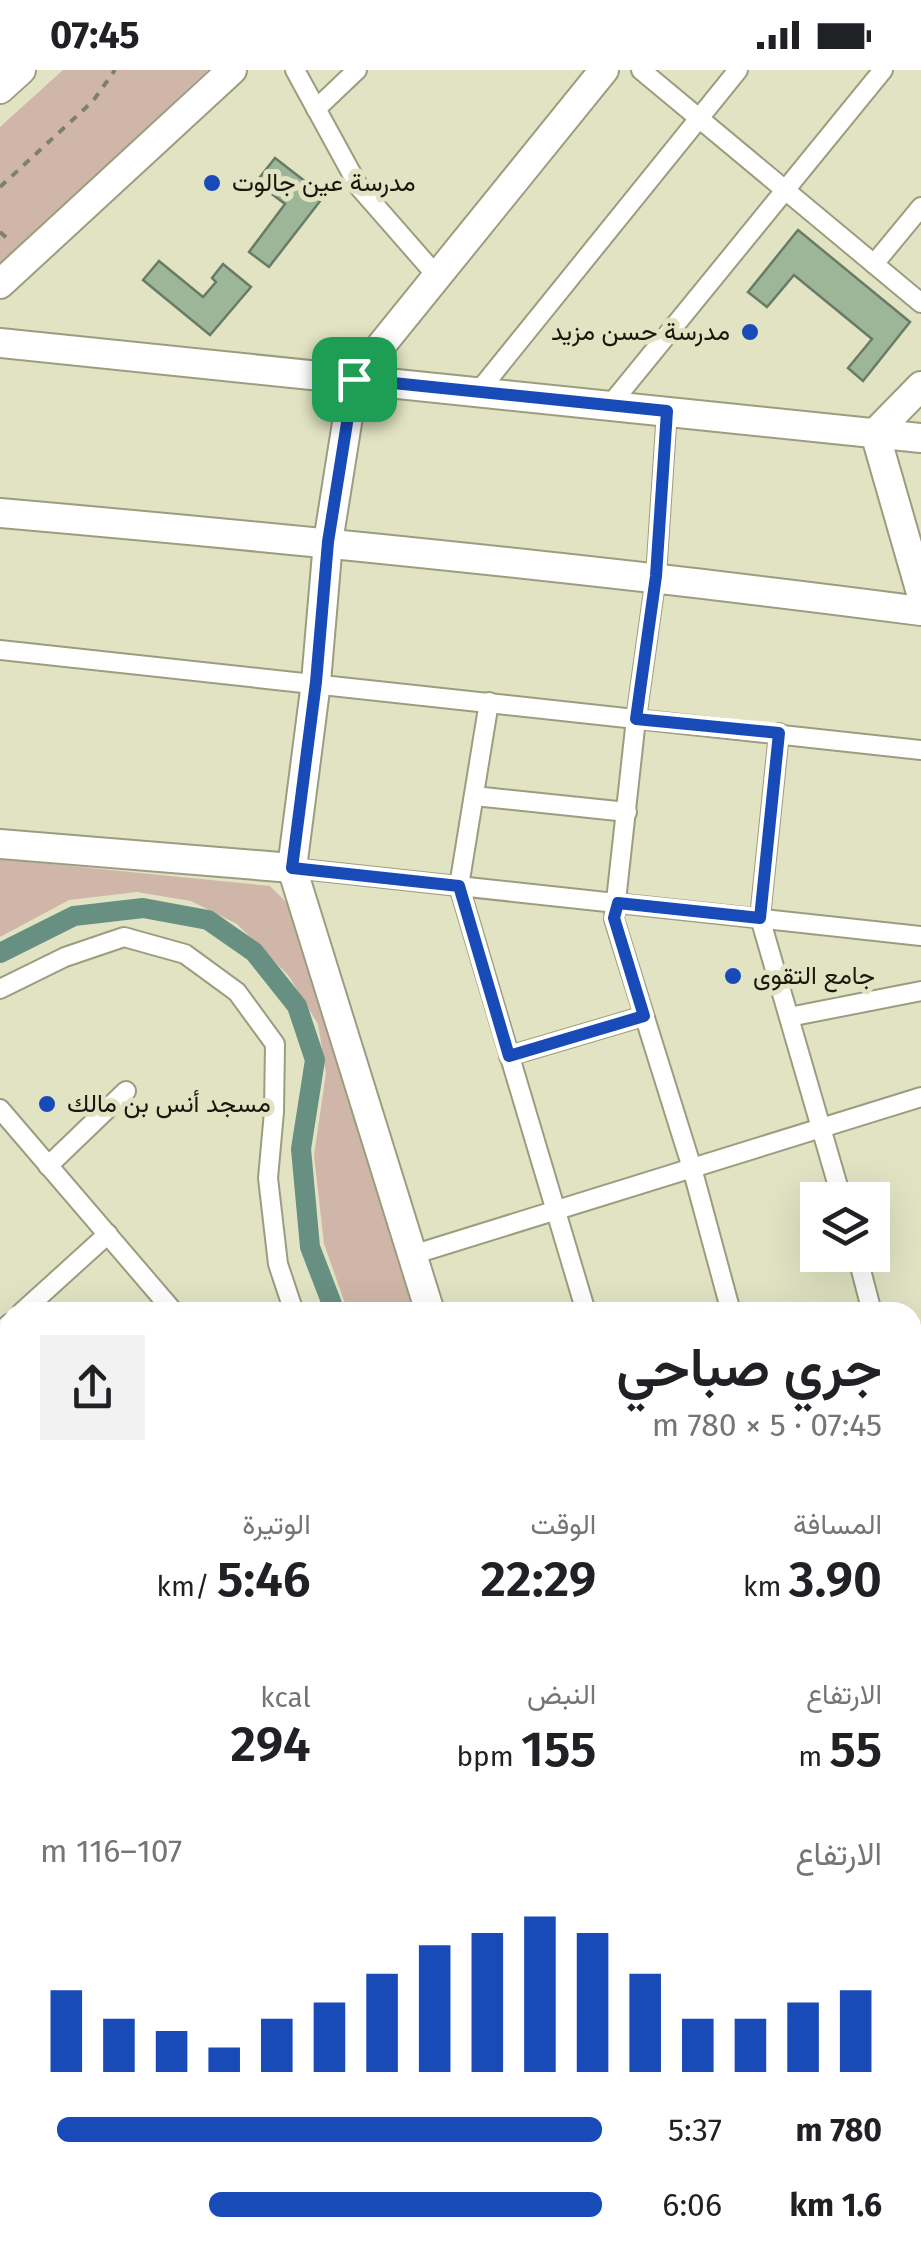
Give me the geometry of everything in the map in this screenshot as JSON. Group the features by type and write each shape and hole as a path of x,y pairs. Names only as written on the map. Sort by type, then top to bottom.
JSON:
{"street":[{"path":"0,89 21,70"},
{"path":"0,284 232,70"},
{"path":"295,70 359,187 436,275"},
{"path":"316,109 357,70"},
{"path":"427,1302 292,868 316,682 328,542 354,379 604,70"},
{"path":"641,70 921,303"},
{"path":"478,392 738,70"},
{"path":"610,405 883,70"},
{"path":"874,264 921,206"},
{"path":"0,343 921,438"},
{"path":"875,433 921,386"},
{"path":"667,411 656,576 614,918 692,1168 728,1302"},
{"path":"875,433 921,593"},
{"path":"0,513 656,576 921,611"},
{"path":"0,650 921,750"},
{"path":"490,702 459,886 583,1302"},
{"path":"779,733 760,918 837,1182"},
{"path":"474,796 626,812"},
{"path":"0,844 292,868 921,936"},
{"path":"0,988 65,956 124,937 185,954 238,992 275,1044 268,1178 278,1264 291,1302"},
{"path":"789,1017 921,991"},
{"path":"509,1056 644,1016"},
{"path":"48,1166 126,1091"},
{"path":"412,1255 921,1098"},
{"path":"0,1109 6,1131 48,1166 164,1302"},
{"path":"33,1302 108,1234"},
{"path":"861,1272 869,1302"}],"path":[{"path":"0,187 93,101 115,70"}],"shaded area":[{"path":"63,70 208,70 0,265 0,127"},
{"path":"0,859 270,886 294,910 412,1302 344,1302 324,1244 314,1155 326,1073 318,1024 288,975 237,924 191,901 137,892 69,900 0,937"}],"building":[{"path":"275,158 324,196 269,267 249,252 285,204 256,182"},
{"path":"798,230 910,322 863,381 848,368 872,339 794,275 767,307 748,292"},
{"path":"159,261 203,297 216,282 212,278 223,264 251,287 210,335 143,280"}],"waterway":[{"path":"0,953 74,916 143,908 208,920 254,952 297,1006 315,1060 301,1149 310,1247 331,1302"}],"place":[{"name":"مدرسة عين جالوت","path":"212,183"},
{"name":"مدرسة حسن مزيد","path":"750,332"},
{"name":"جامع التقوى","path":"733,976"},
{"name":"مسجد أنس بن مالك","path":"47,1104"}],"route":[{"path":"354,379 667,411 656,576 636,719 779,733 760,918 618,903 614,918 644,1016 509,1056 459,886 292,868 316,682 328,542 354,379"}]}
